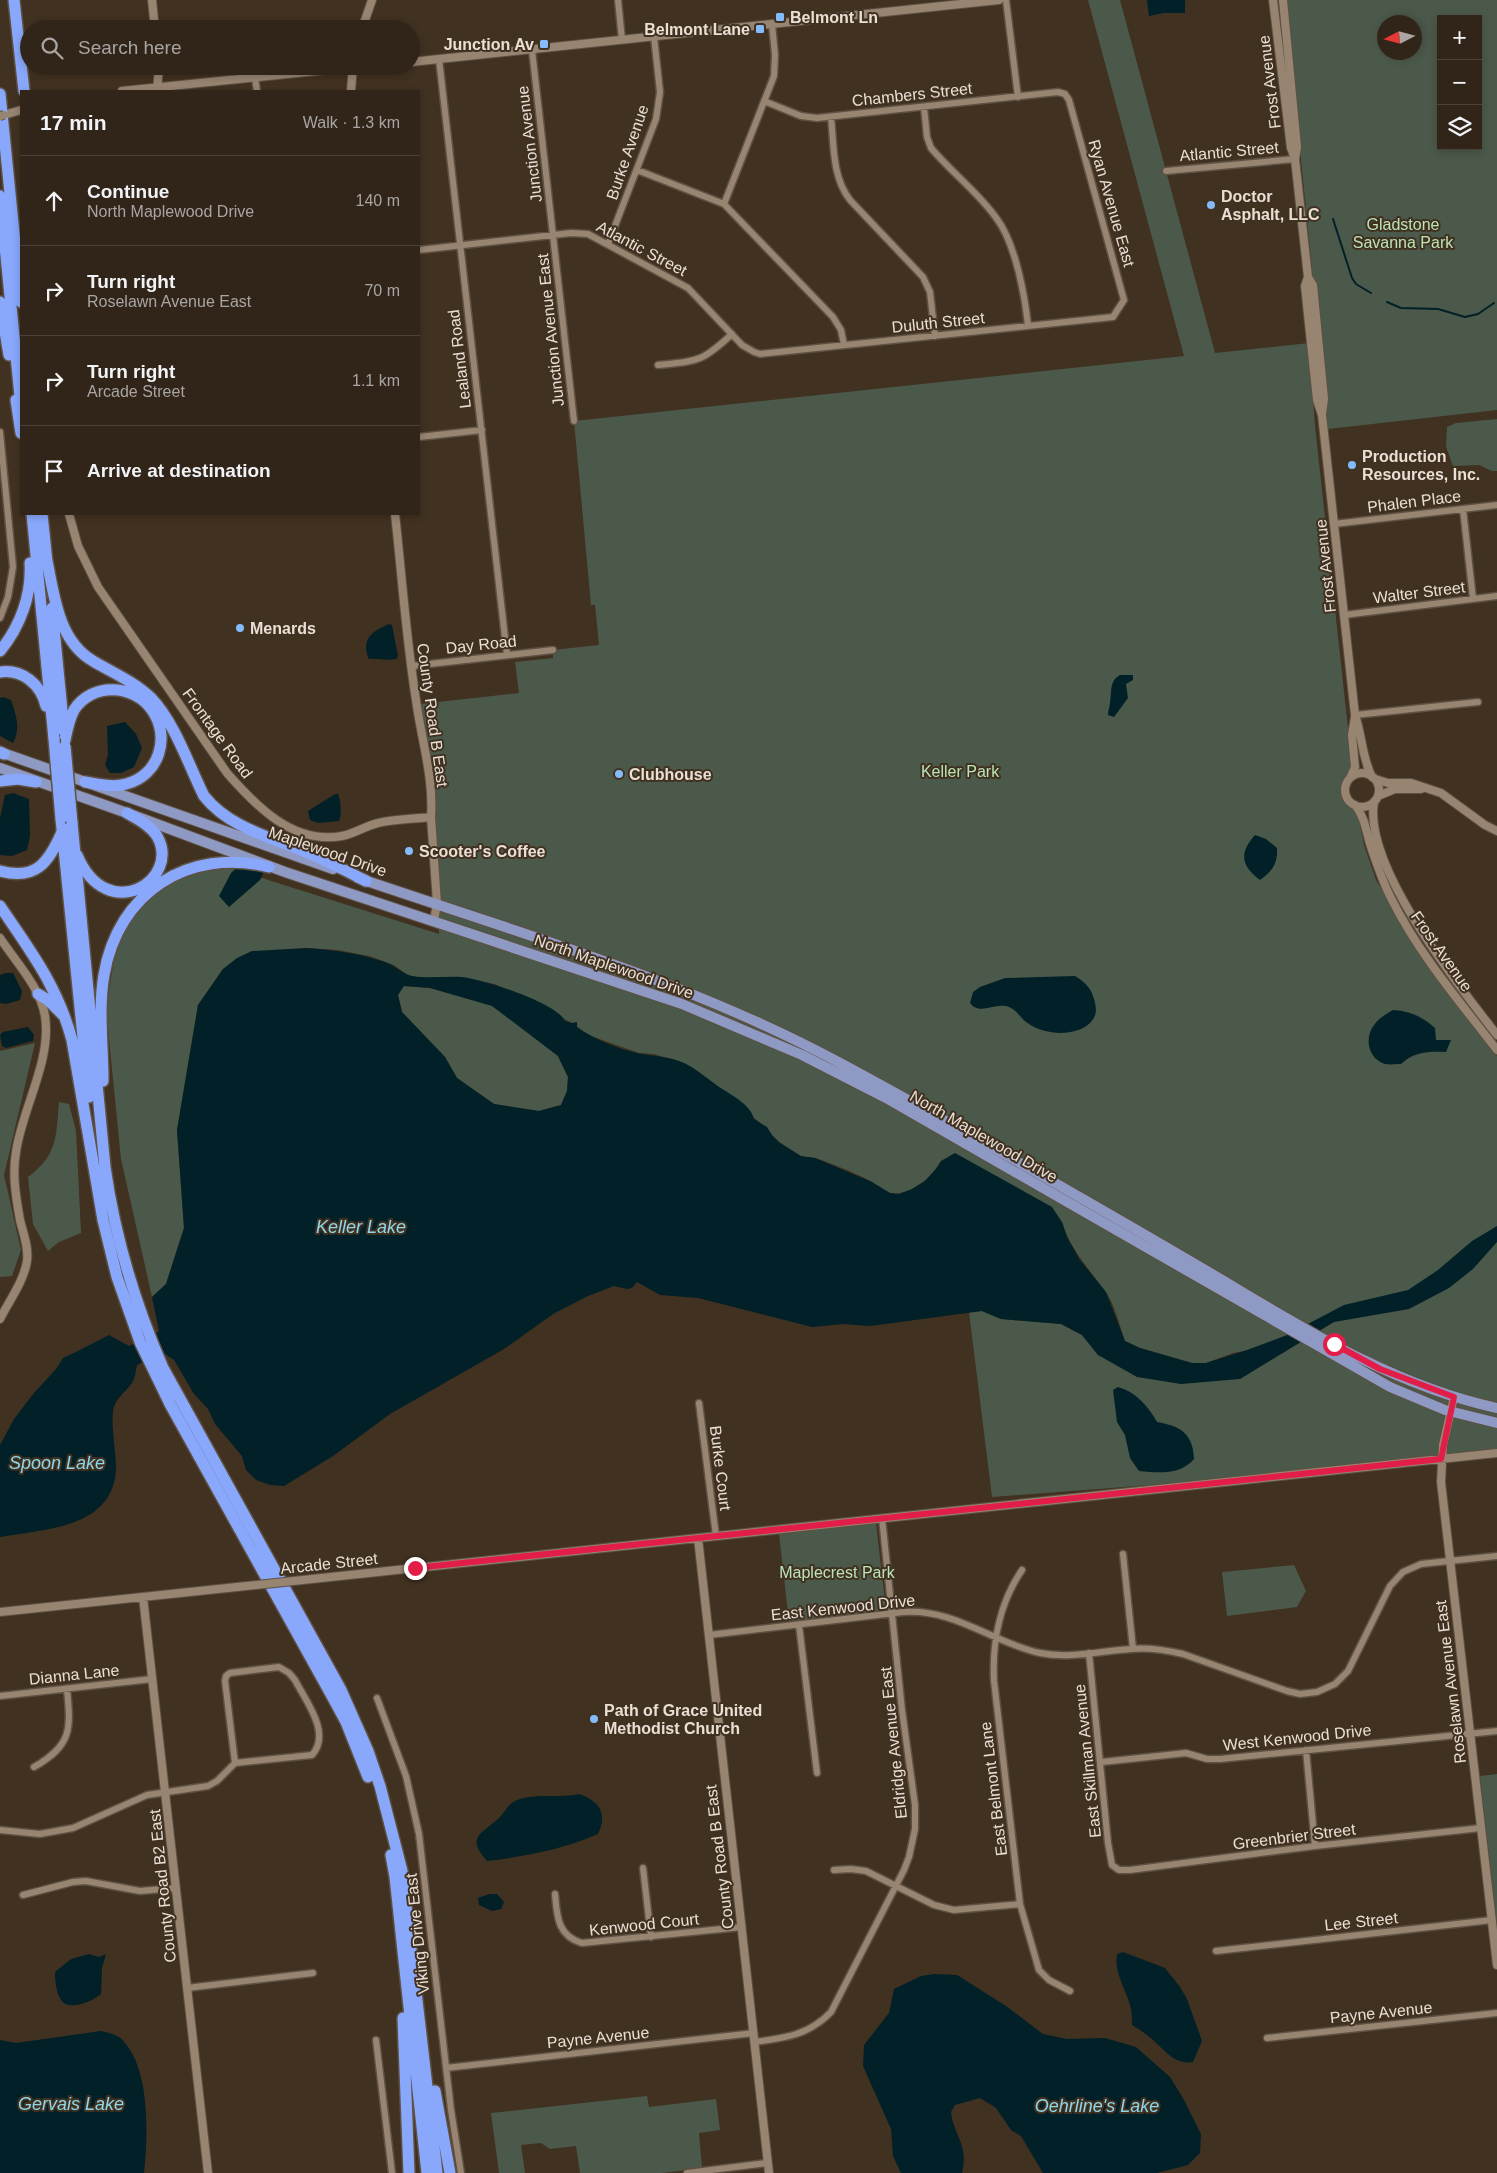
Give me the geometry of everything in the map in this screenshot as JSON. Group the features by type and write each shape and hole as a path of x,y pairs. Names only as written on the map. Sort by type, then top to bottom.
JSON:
{"highway":[{"path":"14,0 20,55"},
{"path":"22,75 24,90"},
{"path":"0,94 20,292"},
{"path":"0,196 20,396"},
{"path":"0,302 20,427"},
{"path":"0,651 18,624 27,596 31,572 31,515"},
{"path":"31,515 72,823 105,1168 121,1250 139,1325"},
{"path":"42,515 61,742 62,825 101,1211"},
{"path":"46,556 60,618 71,639 85,656 141,689 156,704 169,724 204,796 211,805 220,814 238,824 333,864 366,881"},
{"path":"0,672 19,674 38,688 61,742"},
{"path":"61,742 78,705 91,695 107,689 124,691 138,697 152,710 157,718 161,735 160,752 156,761 144,775 129,784 120,786 85,782"},
{"path":"0,781 18,779 36,782"},
{"path":"74,844 85,870 99,886 119,893 141,888 157,871 161,850 157,836 152,830 127,813"},
{"path":"0,871 23,873 39,868 50,857 62,825"},
{"path":"105,1168 102,989 108,957 119,932 144,898 165,880 185,869 227,861 270,867"},
{"path":"0,906 45,972 67,1020 101,1211 117,1276 159,1371 354,1740 375,1797 395,1877 427,2173"},
{"path":"38,994 48,1000 67,1020"},
{"path":"159,1371 341,1690 368,1751 387,1810 402,1871 437,2173"},
{"path":"400,1926 409,2173"},
{"path":"418,2002 450,2173"}],"main road":[{"name":"Maplewood Drive","path":"1,753 209,827 366,881 437,903"},
{"name":"North Maplewood Drive","path":"0,768 270,867 682,1004 802,1055 886,1098 1279,1317 1329,1346 1390,1387 1450,1412 1497,1423"},
{"name":"North Maplewood Drive","path":"437,903 636,971 766,1025 844,1065 1081,1197 1279,1317"},
{"name":"North Maplewood Drive","path":"1329,1346 1380,1369 1454,1397 1497,1408"}],"street":[{"path":"152,0 154,20"},
{"path":"365,20 372,0"},
{"path":"618,0 622,40"},
{"path":"420,61 999,0"},
{"path":"1006,0 1018,97"},
{"name":"Frost Avenue","path":"1274,0 1308,277 1306,286 1316,400 1322,415 1355,715 1361,733 1365,762 1374,778"},
{"name":"Frost Avenue","path":"1283,0 1297,147 1295,159"},
{"path":"724,204 764,102 775,66 772,24"},
{"name":"Burke Avenue","path":"608,244 652,132 659,106 659,79 654,37"},
{"name":"Junction Avenue","path":"532,50 553,235"},
{"name":"Lealand Road","path":"439,59 507,655"},
{"path":"158,75 158,89"},
{"path":"140,90 282,75"},
{"path":"351,90 352,75"},
{"path":"255,78 257,90"},
{"name":"Chambers Street","path":"764,102 810,118 1058,92 1065,94"},
{"name":"Ryan Avenue East","path":"1065,94 1069,100 1124,300 1113,317"},
{"path":"924,107 927,137 931,148 989,209 1008,238 1022,290 1028,326"},
{"path":"0,116 18,111"},
{"path":"831,116 836,170 840,185 850,200 923,276 930,292 935,336"},
{"name":"Atlantic Street","path":"1166,171 1295,159"},
{"path":"637,170 724,204 833,317 841,330 844,346"},
{"name":"Atlantic Street","path":"420,250 580,233 596,237 688,288 747,349 766,354"},
{"name":"Junction Avenue East","path":"553,235 574,421"},
{"name":"Duluth Street","path":"766,354 1113,317"},
{"path":"658,366 690,362 705,357 732,334"},
{"path":"420,437 482,430"},
{"path":"0,432 13,567 8,597 0,618"},
{"name":"Phalen Place","path":"1334,524 1497,505"},
{"path":"1464,509 1473,599"},
{"name":"Frontage Road","path":"69,515 78,546 98,587 227,773 262,808 293,830 319,838 341,836 384,822 431,817"},
{"name":"County Road B East","path":"395,515 415,698 427,757 432,806 431,817 437,903 434,921"},
{"name":"Walter Street","path":"1344,615 1497,596"},
{"name":"Day Road","path":"412,666 553,650"},
{"path":"1355,715 1478,702"},
{"name":"Frost Avenue","path":"1350,778 1355,767 1352,735 1355,715"},
{"path":"1428,789 1395,789 1365,806 1355,805 1346,795 1346,786 1350,778 1361,773 1388,783 1411,783 1428,789 1450,799 1485,825 1497,831"},
{"path":"1374,778 1379,787 1376,799"},
{"name":"Frost Avenue","path":"1376,799 1372,816 1374,824 1385,861 1401,896 1436,954 1497,1035"},
{"name":"Frost Avenue","path":"1355,805 1363,818 1380,874 1402,919 1497,1050"},
{"path":"0,938 38,994 46,1025 43,1056 18,1140 14,1168 15,1194 26,1242 27,1259 22,1275 0,1319"},
{"name":"Roselawn Avenue East","path":"1454,1397 1441,1459 1441,1482 1497,1965"},
{"name":"Burke Court","path":"699,1403 716,1536"},
{"name":"Arcade Street","path":"0,1612 1497,1453"},
{"name":"Eldridge Avenue East","path":"755,2042 798,2035 816,2026 831,2012 896,1885 909,1857 913,1842 916,1813 902,1710 882,1518"},
{"name":"County Road B East","path":"698,1538 768,2173"},
{"path":"1123,1554 1133,1648"},
{"name":"East Kenwood Drive","path":"709,1635 912,1611 935,1613 1028,1650 1045,1654 1061,1655 1133,1648 1152,1649 1183,1654 1290,1692 1317,1692 1335,1684 1348,1671 1390,1586 1398,1576 1415,1566 1497,1556"},
{"name":"East Belmont Lane","path":"1022,1570 1006,1597 996,1637 994,1681 1020,1904 1040,1970 1049,1980 1070,1991"},
{"name":"County Road B2 East","path":"143,1596 208,2173"},
{"path":"800,1624 817,1773"},
{"name":"East Skillman Avenue","path":"1089,1653 1102,1762 1108,1843 1112,1865"},
{"path":"0,1830 40,1834 72,1828 147,1795 208,1786 217,1781 236,1763 312,1755 317,1750 320,1738 319,1728 295,1680 289,1673 279,1667 230,1673 226,1676 225,1681 236,1763"},
{"name":"Dianna Lane","path":"0,1696 152,1680"},
{"path":"34,1768 53,1756 64,1740 69,1723 67,1688"},
{"name":"Viking Drive East","path":"377,1698 406,1776 419,1834 446,2068 461,2173"},
{"name":"West Kenwood Drive","path":"1102,1762 1186,1752 1214,1760 1497,1731"},
{"path":"1306,1750 1316,1846"},
{"name":"Greenbrier Street","path":"1112,1865 1120,1870 1130,1870 1316,1846 1481,1828"},
{"path":"643,1868 651,1937"},
{"path":"834,1870 851,1869 866,1871 934,1905 954,1910 1020,1904"},
{"path":"23,1895 86,1880 140,1891 175,1888"},
{"name":"Kenwood Court","path":"555,1894 561,1929 575,1942 589,1944 742,1927"},
{"name":"Lee Street","path":"1216,1951 1492,1920"},
{"path":"187,1988 313,1973"},
{"name":"Payne Avenue","path":"1267,2038 1497,2013"},
{"name":"Payne Avenue","path":"446,2068 754,2033"},
{"path":"376,2040 392,2173"},
{"path":"687,2173 767,2163"}],"green space":[{"name":"Keller Park","path":"1088,0 1120,0 1215,353 1309,343 1315,426 1352,765 1343,788 1344,799 1357,811 1364,845 1376,880 1463,1013 1497,1056 1497,1449 1190,1482 992,1497 969,1312 982,1311 1001,1319 1061,1324 1082,1335 1098,1355 1240,1379 1300,1341 1233,1353 1206,1363 1192,1363 1140,1348 1125,1341 1108,1296 1070,1242 1062,1222 941,1161 929,1177 918,1186 896,1194 888,1192 867,1179 836,1166 815,1158 800,1156 778,1141 762,1124 707,1078 680,1062 654,1054 639,1053 588,1035 572,1023 495,984 452,977 428,978 409,976 394,965 369,956 338,950 306,948 223,969 198,1005 177,1130 184,1228 166,1284 152,1297 121,1159 106,1009 119,929 170,876 214,863 439,934 439,874 420,704 519,693 515,662 553,658 553,650 599,645 595,605 591,605 574,421 1184,356"},
{"name":"Gladstone Savanna Park","path":"1285,0 1497,0 1497,410 1328,429"},
{"path":"1497,419 1497,471 1492,471 1479,465 1453,466 1446,447 1447,427 1456,423"},
{"path":"403,986 430,988 492,1005 558,1056 568,1077 567,1091 561,1105 539,1111 494,1104 457,1078 445,1057 402,1012 398,995"},
{"path":"35,1043 4,1175 21,1250 12,1276 0,1277 0,1051"},
{"path":"59,1102 69,1104 76,1131 81,1233 59,1242 48,1251 33,1224 28,1177 45,1161 54,1144"},
{"name":"Maplecrest Park","path":"876,1523 886,1610 789,1622 779,1534"},
{"path":"1294,1565 1306,1591 1297,1607 1227,1616 1222,1572"},
{"path":"1497,1774 1497,1926 1480,1776"},
{"path":"647,2096 649,2107 716,2099 720,2130 699,2133 702,2168 662,2173 580,2173 576,2146 550,2149 541,2143 521,2145 525,2173 499,2173 491,2113"}],"water":[{"path":"1147,0 1185,0 1185,13 1164,13 1149,16"},
{"path":"389,624 392,625 398,656 392,660 369,659 366,646 369,637 377,630"},
{"path":"1120,675 1133,675 1133,680 1126,684 1128,698 1114,717 1108,715 1112,687 1116,677"},
{"path":"3,697 11,700 16,716 17,732 13,743 0,736 0,698"},
{"path":"125,722 136,734 142,748 134,767 121,773 110,773 105,765 108,755 107,726"},
{"path":"13,793 29,799 30,836 27,850 12,856 0,855 0,818 5,795"},
{"path":"338,794 340,804 341,815 339,821 318,823 310,820 308,811"},
{"path":"1255,835 1266,839 1277,848 1273,867 1260,880 1249,870 1244,859 1246,848"},
{"path":"243,862 265,870 260,880 229,907 219,896 231,873"},
{"name":"Keller Lake","path":"306,948 346,952 385,962 412,976 462,977 485,982 518,993 548,1007 559,1014 565,1021 577,1022 577,1027 606,1043 637,1053 679,1061 697,1070 742,1102 750,1110 754,1119 767,1127 780,1143 801,1156 815,1158 872,1182 890,1193 899,1194 925,1181 941,1161 955,1153 1052,1207 1062,1222 1067,1237 1080,1260 1106,1292 1125,1341 1140,1348 1192,1363 1206,1363 1287,1335 1344,1305 1408,1290 1438,1270 1472,1241 1497,1226 1497,1242 1473,1269 1449,1288 1409,1309 1334,1322 1240,1379 1181,1384 1137,1377 1098,1355 1082,1335 1061,1324 1001,1319 982,1311 870,1326 843,1324 812,1327 698,1298 660,1295 637,1282 632,1288 627,1289 614,1286 588,1296 553,1314 504,1349 390,1414 333,1456 284,1486 270,1485 256,1480 246,1470 242,1456 215,1424 208,1409 194,1394 174,1360 162,1352 137,1365 133,1381 114,1406 113,1425 116,1469 112,1489 103,1504 90,1515 73,1523 55,1528 0,1537 0,1445 14,1419 34,1393 56,1369 63,1358 109,1335 129,1346 159,1331 152,1297 166,1284 184,1228 177,1130 198,1005 223,969 237,958 252,951","holes":["404,986 430,988 492,1006 558,1056 568,1077 567,1091 561,1105 539,1111 494,1104 457,1078 445,1057 402,1012 398,995"]},
{"path":"13,973 22,991 20,1000 6,1004 0,1003 0,975"},
{"path":"1075,976 1089,988 1093,995 1096,1009 1094,1018 1090,1023 1076,1031 1060,1033 1043,1030 1026,1022 1009,1007 1000,1006 982,1009 970,1003 973,992 980,987 1005,978"},
{"path":"1393,1010 1411,1013 1426,1021 1435,1028 1436,1040 1451,1040 1446,1052 1422,1053 1411,1057 1401,1064 1385,1064 1375,1058 1369,1048 1371,1030 1383,1016"},
{"path":"28,1027 34,1035 33,1041 6,1048 2,1046 0,1035 3,1032"},
{"path":"1118,1387 1130,1392 1141,1400 1157,1422 1184,1432 1191,1443 1194,1459 1182,1468 1169,1472 1139,1471 1130,1458 1125,1435 1117,1422 1113,1390"},
{"path":"579,1794 592,1800 600,1809 602,1820 598,1834 543,1852 487,1861 477,1847 478,1837 481,1833 498,1819 514,1801 531,1797"},
{"path":"489,1894 497,1894 504,1902 501,1909 492,1911 479,1905 478,1898"},
{"path":"1123,1952 1165,1968 1180,1987 1187,1999 1202,2041 1193,2062 1175,2059 1150,2037 1132,2025 1131,2007 1120,1980 1116,1961 1117,1954"},
{"path":"89,1954 99,1957 106,1954 102,1968 101,1994 81,2004 70,2005 65,2003 58,1994 55,1972 71,1959"},
{"name":"Oehrline's Lake","path":"934,1974 957,1975 1006,2006 1043,2034 1067,2039 1105,2038 1136,2047 1170,2077 1183,2098 1201,2134 1200,2153 1188,2165 1157,2173 1043,2173 1021,2136 1011,2130 996,2108 980,2098 955,2105 951,2112 964,2155 962,2173 901,2173 893,2156 891,2129 863,2066 864,2045 889,2013 894,1989 921,1976"},
{"name":"Gervais Lake","path":"101,2031 119,2037 129,2049 137,2064 145,2101 146,2140 144,2173 0,2173 0,2040 16,2043"}],"waterway":[{"path":"1333,219 1352,278 1356,284 1371,293"},
{"path":"1387,302 1401,308 1438,309 1465,317 1478,314 1494,303"}],"place":[{"name":"Belmont Ln","path":"780,17"},
{"name":"Belmont Lane","path":"760,29"},
{"name":"Junction Av","path":"544,44"},
{"name":"Doctor Asphalt, LLC","path":"1211,205"},
{"name":"Production Resources, Inc.","path":"1352,465"},
{"name":"Menards","path":"240,628"},
{"name":"Clubhouse","path":"619,774"},
{"name":"Scooter's Coffee","path":"409,851"},
{"name":"Path of Grace United Methodist Church","path":"594,1719"}],"route":[{"path":"415,1568 1441,1459 1454,1397 1430,1390 1380,1369 1334,1344"}],"water label":[{"name":"Spoon Lake","path":"57,1463"}]}
